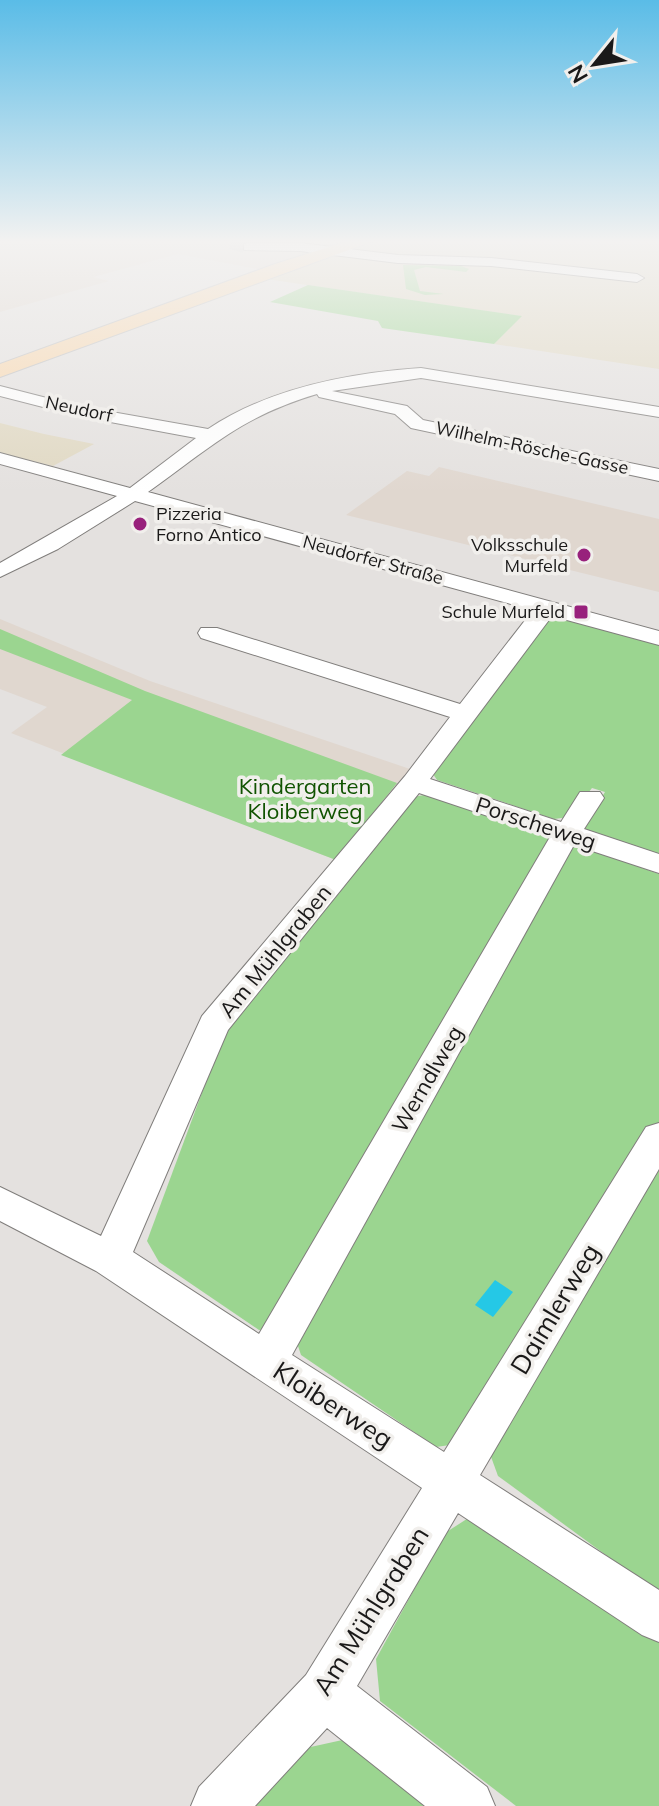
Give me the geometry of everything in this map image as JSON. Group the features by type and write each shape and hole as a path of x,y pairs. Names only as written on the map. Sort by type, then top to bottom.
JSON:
{"main road":[{"path":"0,371 128,324"}],"street":[{"path":"0,571 134,494 210,435 248,413 315,391 421,373 659,412"},
{"name":"Neudorf","path":"0,391 78,411 210,435"},
{"name":"Wilhelm-Rösche-Gasse","path":"315,391 401,410 417,424 659,475"},
{"path":"0,458 134,494"},
{"name":"Neudorfer Straße","path":"134,494 648,635"},
{"name":"Am Mühlgraben","path":"110,1259 214,1025 414,782 547,607"},
{"path":"648,635 659,615"},
{"path":"209,633 466,714"},
{"name":"Porscheweg","path":"414,782 659,864"},
{"name":"Werndlweg","path":"266,1361 567,833 590,798"},
{"name":"Daimlerweg","path":"451,1481 659,1137"},
{"name":"Kloiberweg","path":"0,1203 110,1259 659,1618"},
{"name":"Am Mühlgraben","path":"218,1806 324,1693 451,1481"},
{"path":"324,1693 468,1806"}],"shaded area":[{"path":"513,324 659,324 659,369 494,344"},
{"path":"0,423 94,444 53,466 0,453"},
{"name":"Volksschule Murfeld","path":"439,467 659,519 659,592 346,515 407,471 429,476"},
{"name":"Kindergarten Kloiberweg","path":"0,619 150,681 410,769 336,860 11,733 47,707 0,689"}],"green space":[{"path":"380,324 514,324 494,344 382,328"},
{"path":"563,618 659,644 659,855 585,833 583,828 605,792 592,788 569,817 554,819 437,780 431,771 548,621"},
{"name":"Kindergarten Kloiberweg","path":"0,629 145,691 397,783 336,860 61,755 132,700 0,649"},
{"path":"430,794 545,834 551,841 271,1329 259,1330 159,1262 147,1241 226,1028 407,798"},
{"path":"580,846 659,874 659,1123 464,1443 436,1447 301,1355 295,1337 566,848"},
{"path":"659,1165 659,1594 498,1476 490,1454"},
{"path":"473,1515 659,1643 659,1806 516,1806 380,1701 376,1659 445,1533"},
{"path":"356,1737 443,1806 244,1806 297,1750"}],"water":[{"path":"495,1280 513,1292 493,1317 475,1305"}],"place":[{"name":"Pizzeria Forno Antico","path":"140,524"},
{"name":"Volksschule Murfeld","path":"584,555"},
{"name":"Schule Murfeld","path":"581,612"}]}
